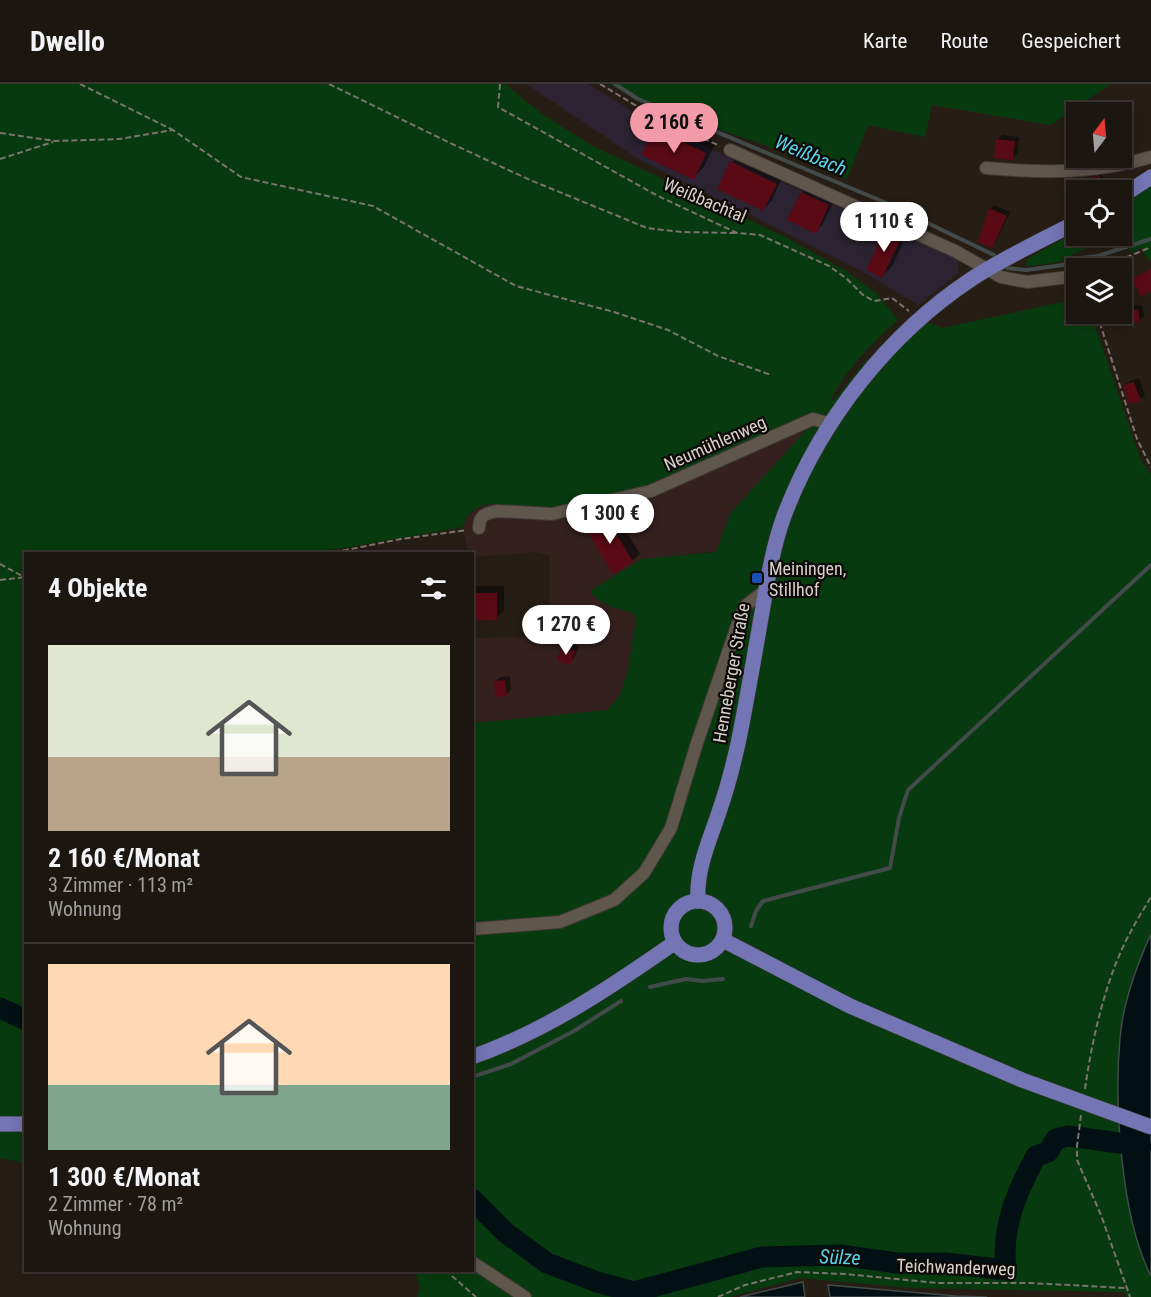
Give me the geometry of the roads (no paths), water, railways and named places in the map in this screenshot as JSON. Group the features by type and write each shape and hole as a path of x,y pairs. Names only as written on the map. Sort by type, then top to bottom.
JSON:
{"main road":[{"path":"1132,189 1151,177"},
{"name":"Henneberger Straße","path":"698,901 698,881 704,851 735,759 773,555 784,517 809,463 832,424 869,370 897,340 951,294 988,269 1066,228"},
{"path":"698,901 713,905 722,915 725,932 723,940 712,952 704,955 694,956 685,953 674,943 670,930 673,917 685,904 698,901"},
{"path":"723,940 850,1006 1022,1080 1151,1127"},
{"path":"474,1056 526,1034 596,996 674,943"},
{"path":"0,1124 24,1124"}],"street":[{"path":"730,150 955,251 1001,277 1027,282 1066,277"},
{"path":"986,168 1036,172 1088,171 1133,163 1151,157"},
{"name":"Neumühlenweg","path":"479,528 483,515 498,511 552,514 651,491 813,419 832,424"},
{"path":"474,929 560,922 614,900 644,873 671,828 697,743 745,606 766,590"},
{"path":"474,1263 525,1297"}],"waterway":[{"name":"Weißbach","path":"615,84 638,99 884,202 994,255"},
{"name":"Weißbach","path":"1007,268 1026,270 1063,265 1074,259 1098,256 1151,239"},
{"path":"751,926 756,911 763,901 890,868 899,818 908,790 1151,565"},
{"path":"650,987 686,979 702,981 723,979"},
{"path":"474,1076 511,1064 574,1031 621,1001"},
{"name":"Sülze","path":"0,1008 24,1019"},
{"name":"Sülze","path":"474,1201 506,1233 547,1263 597,1282 634,1292 762,1257 840,1255 897,1263 946,1263 1006,1270 1008,1225 1016,1197 1036,1156 1048,1152 1056,1139 1068,1136 1141,1146"}],"place":[{"name":"Meiningen, Stillhof","path":"757,578"}]}
